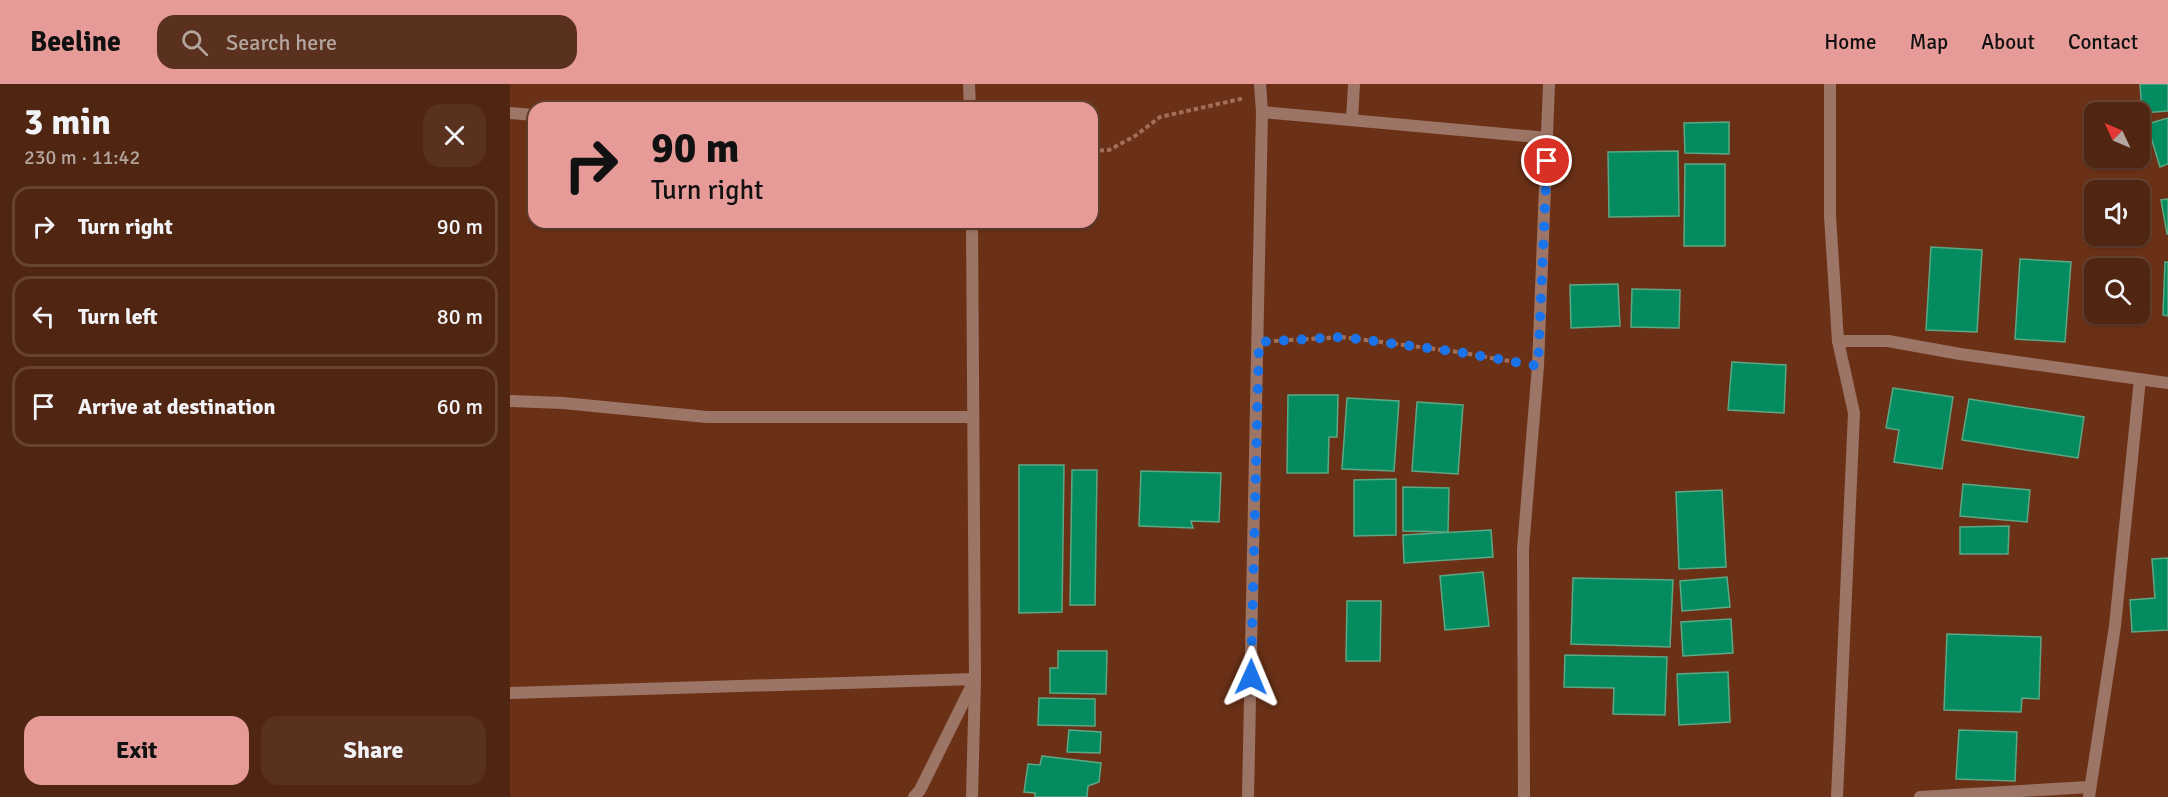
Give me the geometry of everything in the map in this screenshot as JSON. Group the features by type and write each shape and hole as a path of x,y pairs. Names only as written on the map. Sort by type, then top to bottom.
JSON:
{"street":[{"path":"969,84 970,102"},
{"path":"1352,120 1354,84"},
{"path":"1524,797 1523,549 1538,366 1549,84"},
{"path":"1830,84 1830,216 1838,341 1854,413 1837,797"},
{"path":"1248,797 1259,342 1262,112 1260,89"},
{"path":"1262,112 1548,138"},
{"path":"510,113 528,114"},
{"path":"972,228 975,679 972,797"},
{"path":"1838,341 1888,341 1960,354 2168,383"},
{"path":"1920,797 2089,792 2115,627 2140,379"},
{"path":"510,401 563,403 707,417 973,417"},
{"path":"510,693 975,679"},
{"path":"914,797 920,790 975,679"}],"path":[{"path":"1098,151 1109,150 1134,136 1160,117 1260,89"},
{"path":"1259,342 1342,337 1458,352 1538,366"}],"building":[{"path":"2140,84 2168,84 2168,111 2150,112 2150,102 2141,102"},
{"path":"2168,118 2168,164 2160,167 2150,134 2150,123"},
{"path":"1729,122 1729,154 1685,153 1684,123"},
{"path":"1678,151 1679,216 1609,217 1608,152"},
{"path":"1685,164 1725,164 1725,246 1684,246"},
{"path":"2168,199 2168,234 2167,234 2161,200"},
{"path":"1931,247 1982,250 1977,332 1926,330"},
{"path":"2020,259 2071,262 2065,342 2015,339"},
{"path":"2165,262 2168,262 2168,316 2163,315"},
{"path":"1618,284 1620,326 1571,328 1570,285"},
{"path":"1632,289 1680,290 1679,328 1631,327"},
{"path":"1732,362 1786,365 1784,413 1728,410"},
{"path":"1893,388 1953,397 1942,469 1894,462 1899,430 1886,428"},
{"path":"1288,395 1338,395 1337,437 1329,437 1328,473 1287,473"},
{"path":"1347,398 1399,401 1394,471 1342,469"},
{"path":"1969,399 2084,417 2078,458 1962,440"},
{"path":"1417,402 1463,405 1458,474 1412,471"},
{"path":"1019,465 1064,465 1062,612 1019,613"},
{"path":"1072,470 1097,470 1095,605 1070,605"},
{"path":"1141,471 1221,473 1219,522 1191,521 1193,528 1139,526"},
{"path":"1396,479 1396,535 1354,536 1354,480"},
{"path":"1963,484 2030,490 2027,522 1960,516"},
{"path":"1403,487 1449,488 1448,532 1403,531"},
{"path":"1722,490 1726,567 1679,569 1676,492"},
{"path":"2009,526 2008,554 1960,554 1960,527"},
{"path":"1491,530 1493,557 1404,563 1403,535"},
{"path":"2168,558 2168,630 2132,632 2130,600 2155,598 2152,559"},
{"path":"1483,572 1489,626 1445,630 1440,576"},
{"path":"1727,577 1730,607 1682,611 1680,581"},
{"path":"1573,578 1673,580 1670,647 1571,644"},
{"path":"1347,601 1381,601 1380,661 1346,661"},
{"path":"1731,619 1733,653 1683,656 1681,622"},
{"path":"1947,634 2041,637 2039,699 2022,698 2021,712 1944,710"},
{"path":"1058,651 1107,651 1106,694 1050,693 1050,668 1058,668"},
{"path":"1565,655 1667,657 1665,715 1613,714 1614,688 1564,687"},
{"path":"1728,672 1730,722 1679,725 1677,674"},
{"path":"1039,698 1095,699 1095,726 1038,725"},
{"path":"1069,730 1101,732 1100,753 1067,752"},
{"path":"1959,730 2017,732 2015,781 1956,779"},
{"path":"1042,756 1101,763 1099,782 1088,786 1087,797 1035,797 1035,793 1024,792 1028,764 1040,765"}],"route":[{"path":"1251,677 1259,342 1342,337 1458,352 1538,366 1547,161"}]}
